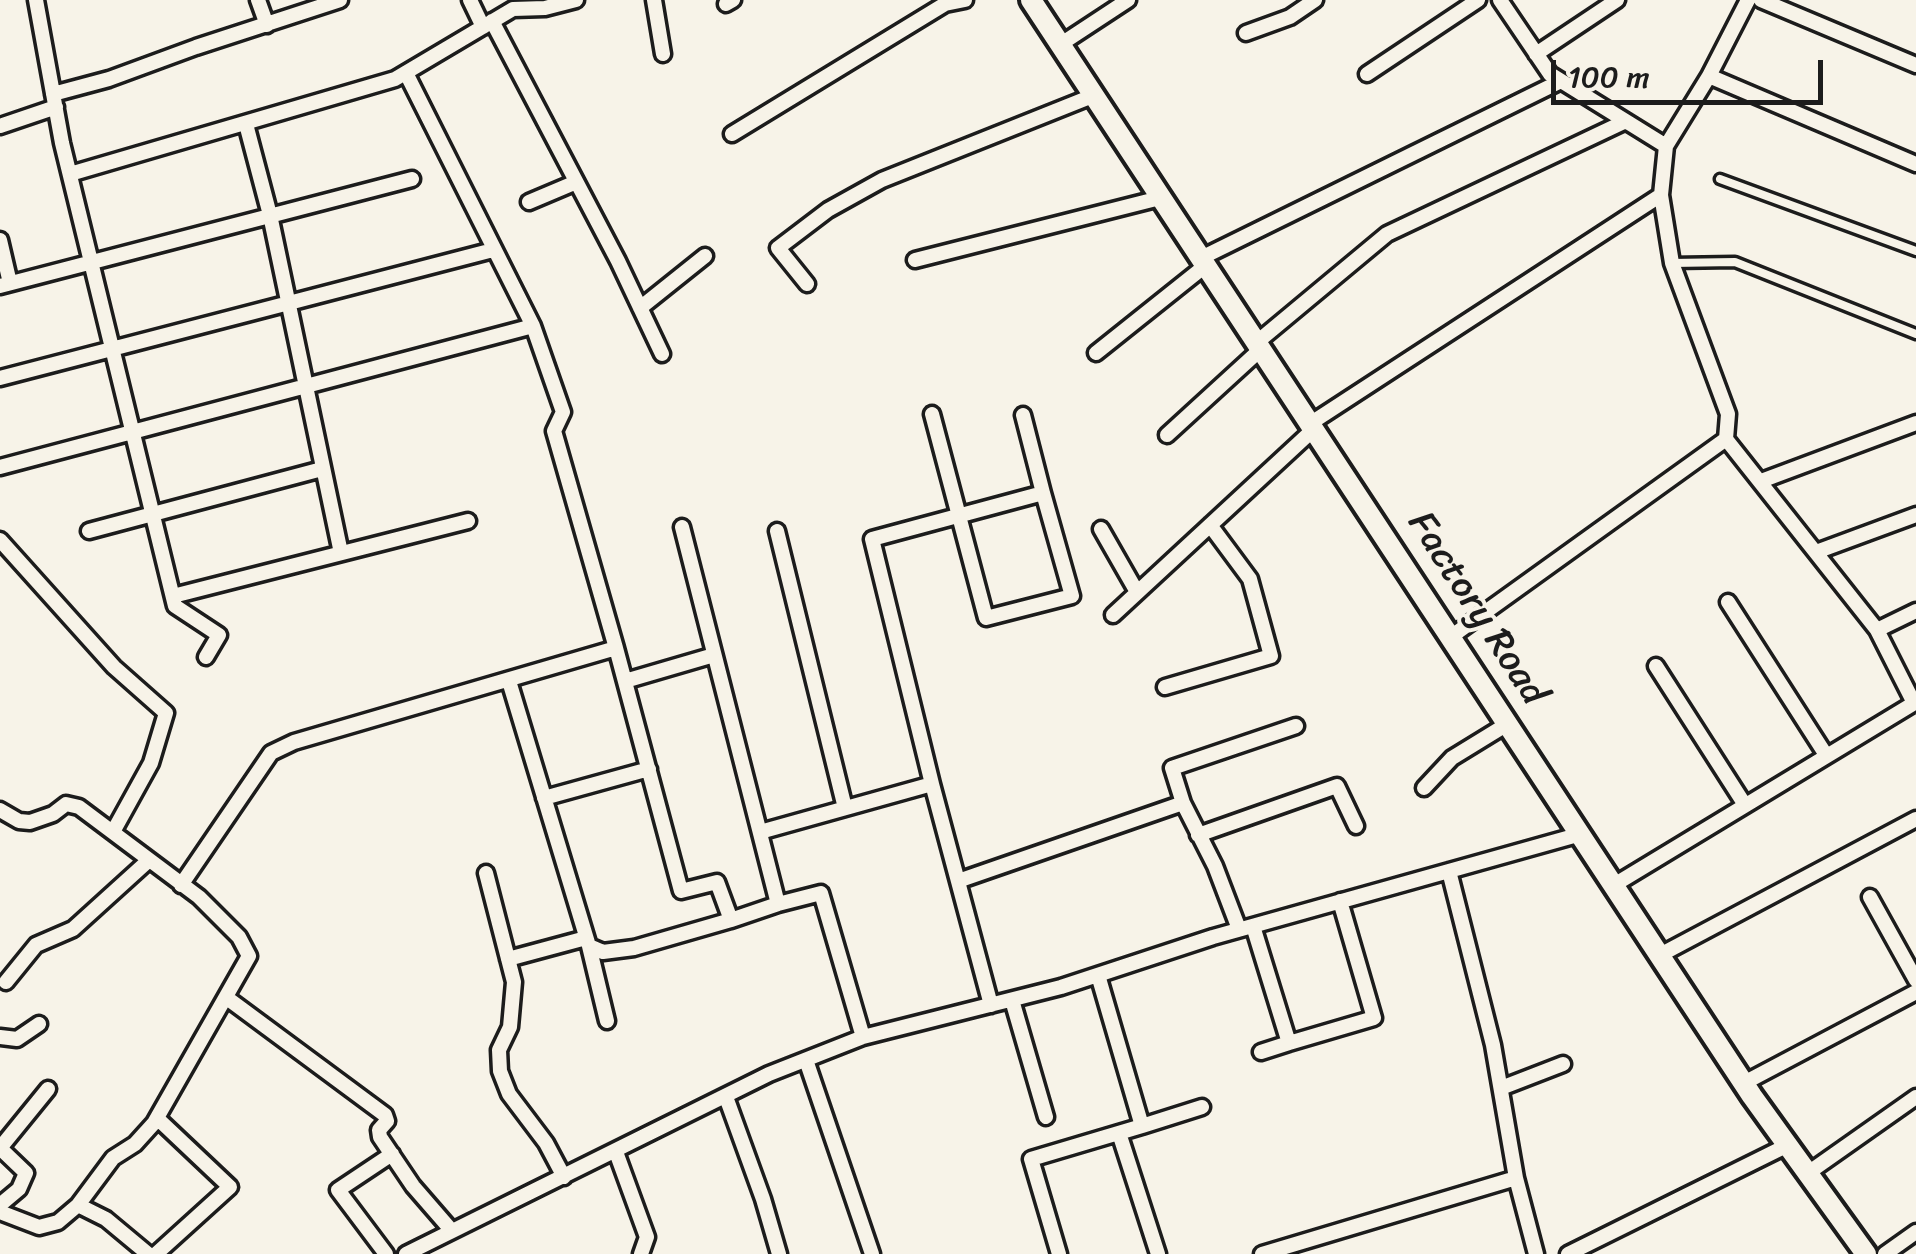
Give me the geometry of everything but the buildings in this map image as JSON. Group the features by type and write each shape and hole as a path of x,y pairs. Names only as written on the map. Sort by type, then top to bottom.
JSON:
{"main road":[{"name":"Factory Road","path":"1032,0 1744,1082 1866,1254"}],"street":[{"path":"36,0 70,174 175,606 219,635 206,657"},
{"path":"258,0 267,25"},
{"path":"0,126 55,100 196,47 340,0"},
{"path":"470,0 574,182 662,354"},
{"path":"70,174 396,80 513,10 545,8 576,0"},
{"path":"654,0 663,54"},
{"path":"732,134 945,4 965,0"},
{"path":"1061,44 1128,0"},
{"path":"1246,34 1290,17 1315,0"},
{"path":"1367,74 1478,0"},
{"path":"1500,0 1550,74 1666,146"},
{"path":"1536,54 1616,0"},
{"path":"1452,636 1726,438 1729,424 1725,402 1672,263 1661,195 1666,146 1748,0"},
{"path":"1761,0 1916,65"},
{"path":"406,73 533,326 563,412 554,431 681,892 717,882 731,920"},
{"path":"1708,76 1916,164"},
{"path":"1096,353 1202,263 1562,81"},
{"path":"807,284 778,248 828,210 882,180 1095,95"},
{"path":"1167,435 1258,346 1388,234 1626,121"},
{"path":"246,124 270,215 341,553"},
{"path":"0,240 5,284 412,179"},
{"path":"529,202 574,182"},
{"path":"1113,615 1313,426 1661,195"},
{"path":"914,260 1160,198"},
{"path":"0,378 493,250"},
{"path":"640,308 705,256"},
{"path":"0,466 533,326"},
{"path":"932,414 986,618 1072,596 1024,415"},
{"path":"1761,481 1916,423"},
{"path":"1614,885 1915,702 1877,630 1726,438"},
{"path":"89,531 322,469"},
{"path":"991,1005 872,539 1042,494"},
{"path":"1816,552 1916,515"},
{"path":"173,596 468,521"},
{"path":"1165,687 1271,656 1250,579 1210,525"},
{"path":"682,528 778,904"},
{"path":"1101,529 1138,592"},
{"path":"776,531 845,808"},
{"path":"0,540 114,667 166,713 151,763 114,830"},
{"path":"1728,602 1826,755"},
{"path":"1877,630 1916,611"},
{"path":"181,885 271,753 294,742 616,648"},
{"path":"625,682 714,654"},
{"path":"1656,666 1745,805"},
{"path":"509,681 588,942 606,1020"},
{"path":"1424,788 1452,758 1509,723"},
{"path":"1289,1044 1246,927 1183,803 1172,768 1296,726"},
{"path":"544,798 648,769"},
{"path":"760,832 932,784"},
{"path":"1198,835 1337,786 1356,826"},
{"path":"958,881 1183,803"},
{"path":"0,810 19,821 30,822 66,804 79,807 199,898 247,947 249,956 157,1118 135,1144 113,1158 78,1205 58,1222 40,1226 0,1208 19,1189 26,1173 0,1148 48,1089"},
{"path":"1660,955 1916,819"},
{"path":"406,1254 726,1097 864,1037 1012,1000 1246,927 1581,834"},
{"path":"6,982 36,945 73,928 148,860"},
{"path":"1449,870 1472,951 1516,1178 1536,1254"},
{"path":"486,873 514,982 510,1027 499,1050 500,1071 510,1094 546,1143 564,1178"},
{"path":"508,959 588,942 602,952 634,948 821,893 864,1037"},
{"path":"1870,897 1916,980"},
{"path":"1261,1052 1374,1018 1340,901"},
{"path":"1098,975 1142,1126"},
{"path":"1744,1082 1916,992"},
{"path":"228,998 384,1115 386,1121 379,1130 380,1137 413,1186 452,1231"},
{"path":"1012,1000 1046,1118"},
{"path":"0,1037 17,1039 39,1024"},
{"path":"806,1060 872,1254"},
{"path":"1501,1088 1563,1064"},
{"path":"726,1097 779,1254"},
{"path":"1808,1173 1916,1097"},
{"path":"1058,1254 1031,1159 1202,1107"},
{"path":"156,1254 230,1187 157,1118"},
{"path":"1119,1133 1158,1254"},
{"path":"1568,1254 1590,1250 1788,1146"},
{"path":"616,1152 647,1237 641,1254"},
{"path":"386,1254 338,1190 392,1154"},
{"path":"1262,1254 1516,1178"},
{"path":"78,1205 106,1219 148,1254"},
{"path":"1885,1254 1916,1232"}],"lane":[{"path":"1720,180 1916,251"},
{"path":"1672,263 1735,262 1916,334"}]}
